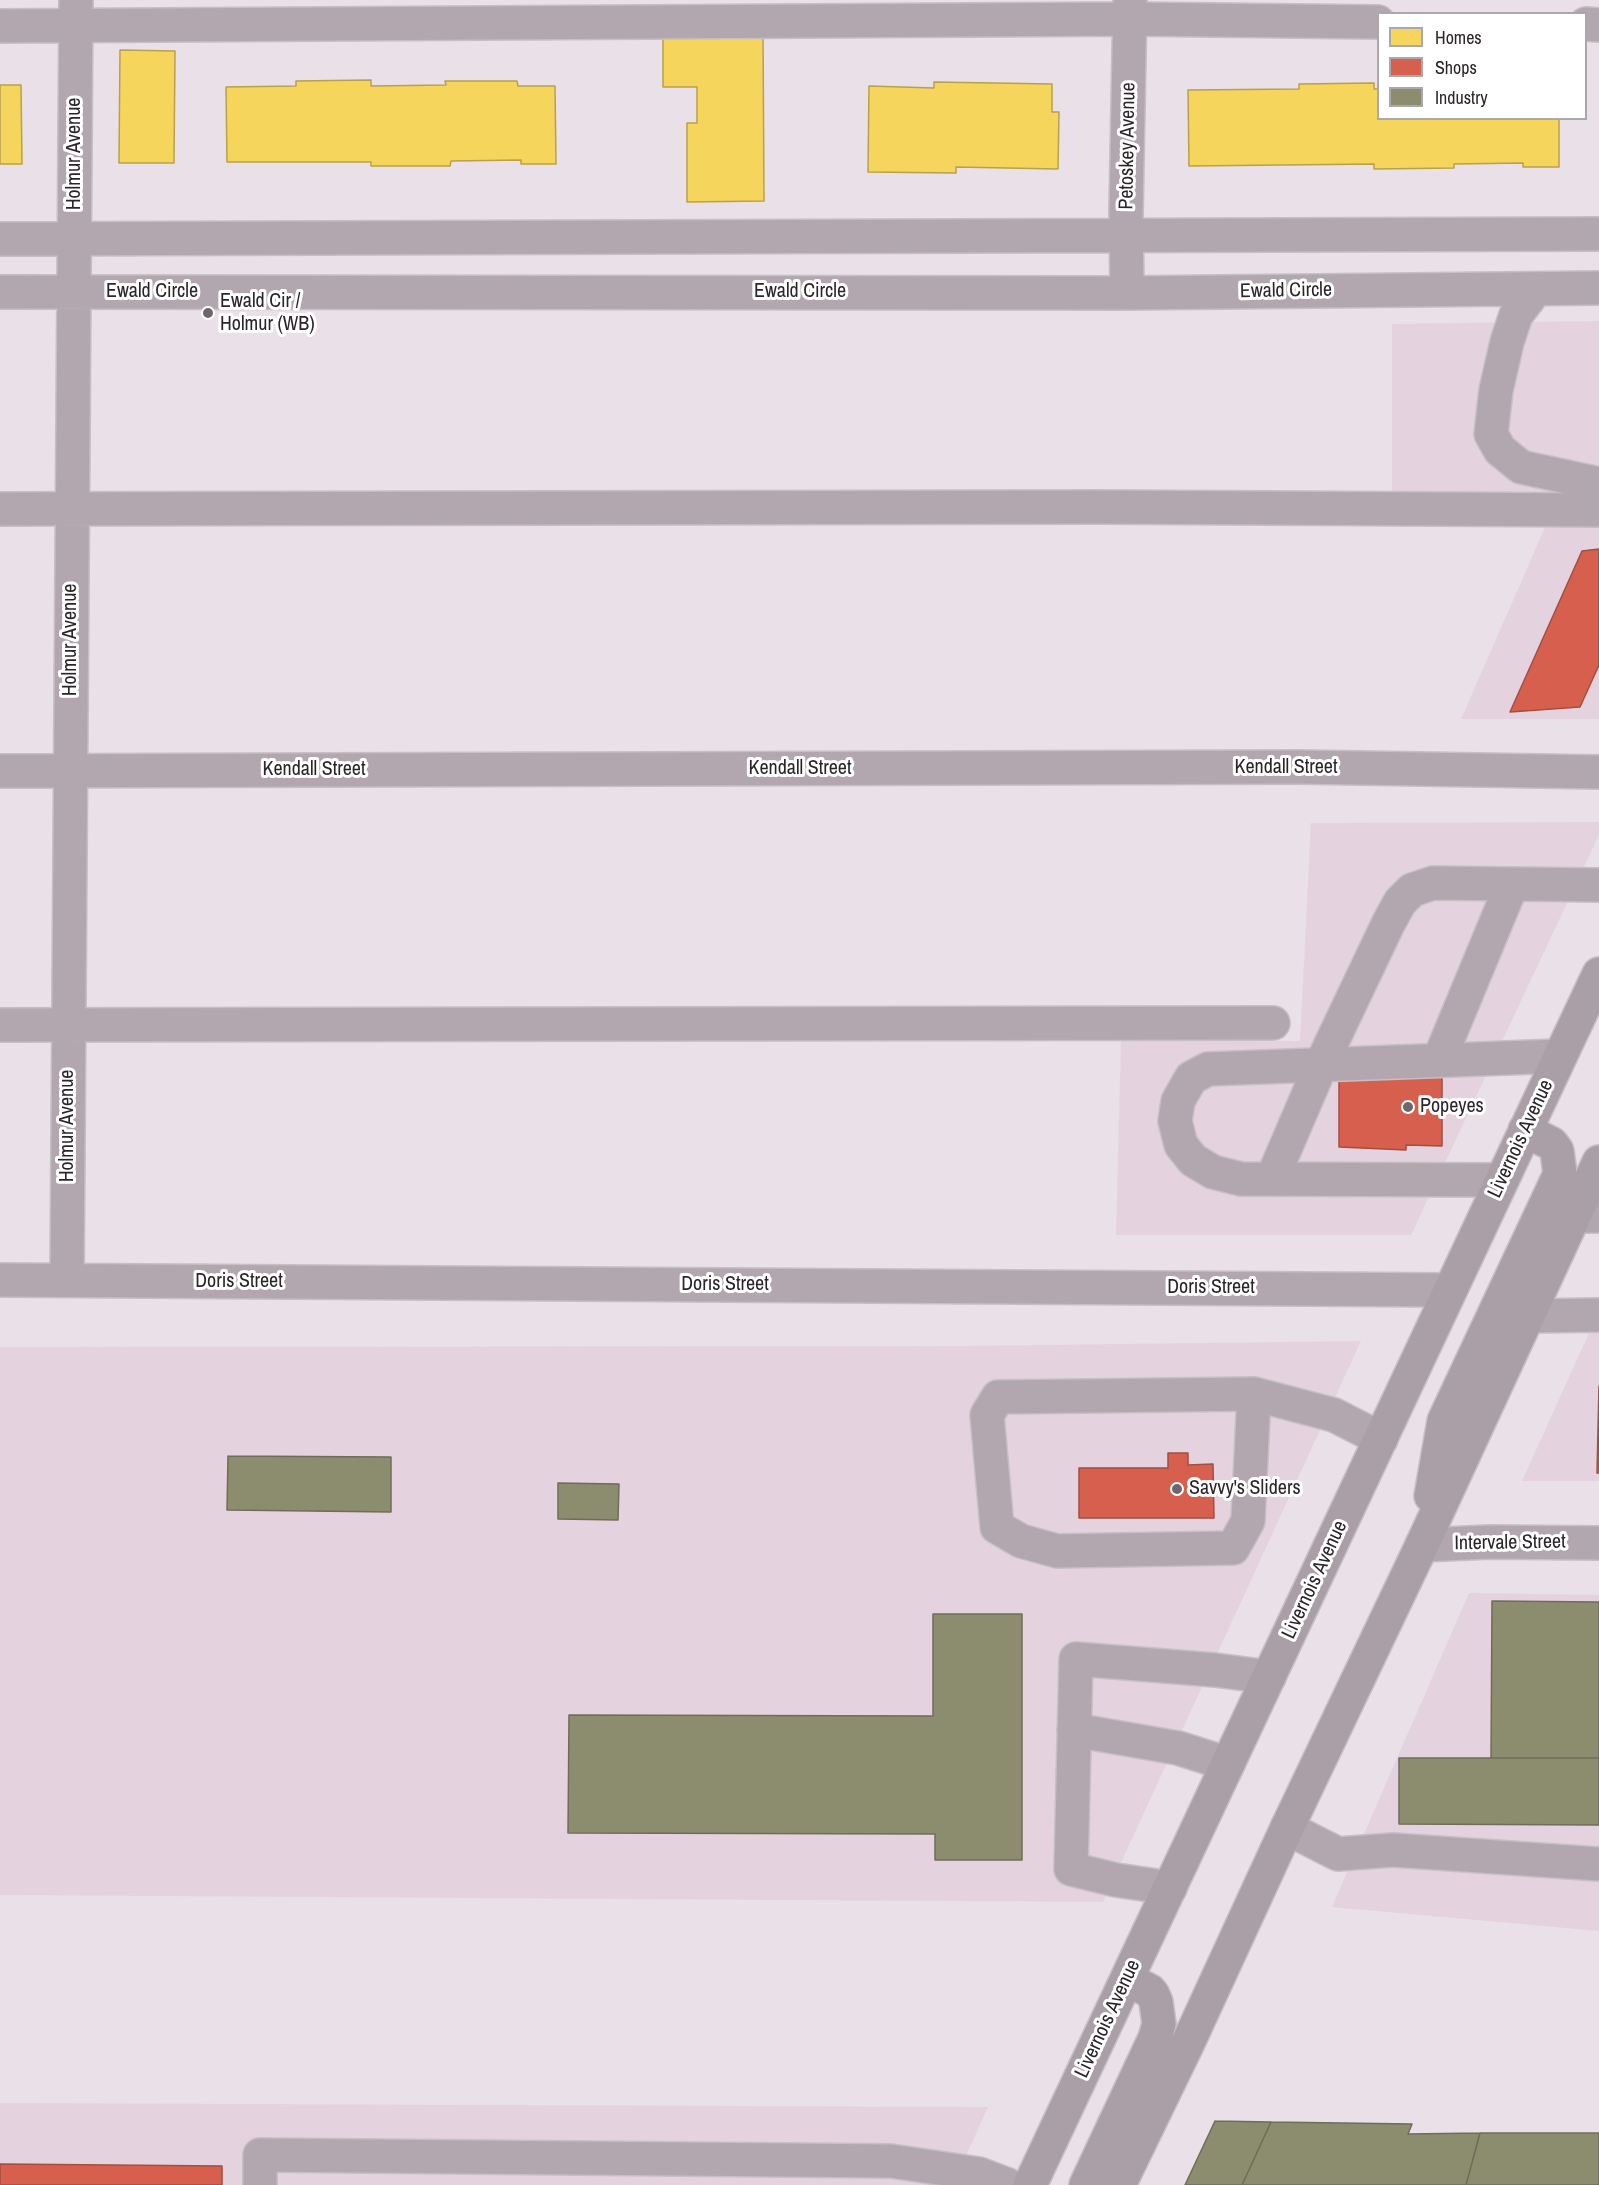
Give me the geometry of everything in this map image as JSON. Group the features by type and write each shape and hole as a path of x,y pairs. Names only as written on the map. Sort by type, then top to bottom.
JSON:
{"main road":[{"name":"Livernois Avenue","path":"1029,2185 1599,974"},
{"path":"1422,1545 1444,1421 1560,1174 1557,1151 1552,1144 1525,1130"},
{"path":"1119,2185 1422,1545 1527,1316 1587,1216 1599,1162"},
{"path":"1086,2185 1155,2038 1159,2024 1154,1995 1127,1979"}],"street":[{"path":"0,26 76,13 1130,10 1377,22"},
{"name":"Petoskey Avenue","path":"1127,293 1126,213 1130,10"},
{"name":"Holmur Avenue","path":"67,1280 76,13"},
{"path":"0,239 1599,234"},
{"name":"Ewald Circle","path":"0,292 1127,293 1599,288"},
{"path":"1536,289 1516,315 1507,342 1496,390 1491,434 1500,450 1521,467 1599,484"},
{"path":"0,509 1111,507 1599,510"},
{"name":"Kendall Street","path":"0,771 1299,767 1599,772"},
{"path":"1272,1179 1321,1065 1388,924 1400,902 1412,890 1433,883 1599,885"},
{"path":"1439,1060 1512,884"},
{"path":"0,1025 1273,1023"},
{"path":"1502,1180 1241,1179 1213,1172 1193,1160 1181,1145 1175,1121 1178,1101 1191,1078 1208,1069 1560,1056"},
{"name":"Doris Street","path":"0,1280 1450,1290"},
{"path":"1527,1316 1599,1315"},
{"path":"1254,1394 1248,1521 1233,1548 1057,1551 1021,1541 997,1527 987,1415 998,1397 1254,1394 1334,1416 1381,1439"},
{"name":"Intervale Street","path":"1422,1545 1490,1542 1599,1543"},
{"path":"1170,1888 1116,1880 1071,1869 1076,1659 1215,1670 1269,1677"},
{"path":"1074,1730 1178,1748 1228,1764"},
{"path":"1287,1828 1338,1854 1393,1850 1599,1864"},
{"path":"260,2185 260,2155 891,2161 919,2176 979,2174 1008,2185"}],"shaded area":[{"path":"1599,321 1599,497 1392,497 1392,324"},
{"path":"1549,518 1599,519 1599,719 1461,719"},
{"path":"1599,822 1599,835 1411,1235 1116,1235 1121,1040 1300,1041 1311,823"},
{"path":"1599,1311 1599,1481 1522,1481"},
{"path":"1361,1341 1103,1902 0,1895 0,1347 962,1346"},
{"path":"1469,1593 1599,1595 1599,1931 1332,1907"},
{"path":"0,2103 988,2107 953,2185 0,2185"}],"building: Homes":[{"path":"763,32 764,201 687,202 687,123 697,123 697,87 663,87 663,33"},
{"path":"120,50 175,51 174,163 119,163"},
{"path":"371,80 371,86 446,85 445,81 517,81 518,86 555,86 556,164 521,164 521,160 451,161 450,166 371,166 371,162 227,162 226,87 296,86 296,81"},
{"path":"934,82 1052,84 1052,112 1059,112 1058,169 956,167 956,173 868,172 869,86 934,88"},
{"path":"1374,83 1374,89 1377,89 1377,120 1559,120 1559,167 1523,167 1523,163 1454,164 1454,168 1374,169 1374,164 1189,166 1188,90 1299,89 1299,84"},
{"path":"0,85 21,85 22,164 0,164"}],"building: Shops":[{"path":"1599,549 1599,665 1580,707 1510,712 1582,551"},
{"path":"1442,1077 1442,1146 1406,1145 1406,1150 1339,1147 1339,1079"},
{"path":"1599,1386 1599,1473 1597,1473"},
{"path":"1168,1453 1188,1453 1188,1465 1213,1464 1214,1518 1079,1518 1079,1468 1168,1468"},
{"path":"0,2164 222,2166 222,2185 0,2185"}],"building: Industry":[{"path":"228,1456 391,1457 391,1512 227,1510"},
{"path":"558,1483 619,1484 618,1520 558,1519"},
{"path":"1492,1601 1599,1602 1599,1758 1491,1758"},
{"path":"933,1614 1022,1614 1022,1860 935,1860 935,1834 568,1833 569,1715 933,1716"},
{"path":"1399,1758 1599,1758 1599,1825 1399,1824"},
{"path":"1215,2121 1271,2122 1242,2185 1185,2185"},
{"path":"1271,2122 1412,2124 1408,2134 1480,2133 1466,2185 1242,2185"},
{"path":"1480,2133 1599,2133 1599,2185 1466,2185"}],"place":[{"name":"Ewald Cir / Holmur (WB)","path":"208,313"},
{"name":"Popeyes","path":"1408,1107"},
{"name":"Savvy's Sliders","path":"1177,1489"}]}
